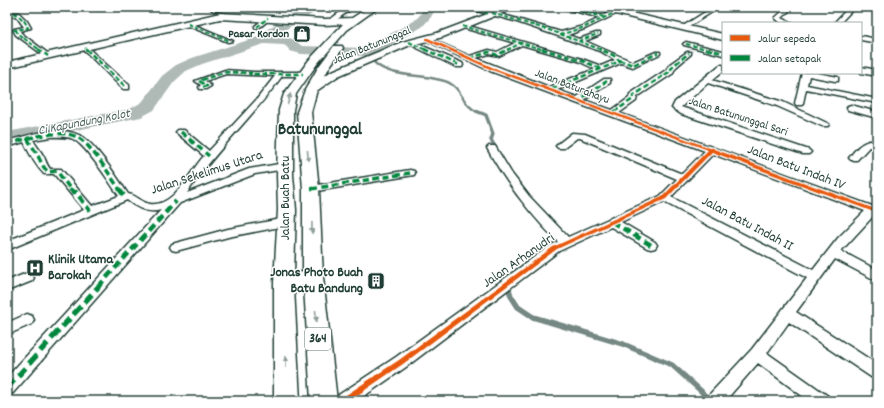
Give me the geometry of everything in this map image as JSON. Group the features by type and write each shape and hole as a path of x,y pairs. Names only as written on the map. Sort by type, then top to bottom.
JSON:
{"main road":[{"name":"Jalan Buah Batu","path":"287,401 284,282 286,222 286,110 290,94 313,62 344,28 375,7"},
{"name":"Jalan Buah Batu","path":"324,401 313,277 311,189 304,112 311,90 325,65 353,29 386,7"},
{"path":"7,65 188,24 219,12 268,18 327,22 353,21"},
{"path":"327,22 344,28"},
{"path":"284,282 313,277"}],"street":[{"path":"327,22 351,7"},
{"path":"465,7 560,34 612,54 620,61 633,65 658,53"},
{"name":"Jalan Batununggal","path":"311,90 334,74 409,42 440,35 491,14 513,7"},
{"path":"562,7 604,18"},
{"path":"595,7 643,18 722,32"},
{"path":"703,7 715,8"},
{"path":"783,22 778,18 790,7"},
{"path":"838,22 852,7"},
{"path":"686,26 715,8"},
{"path":"560,34 586,27 616,12"},
{"path":"7,15 17,14 28,28 7,32"},
{"path":"257,27 268,18"},
{"path":"188,24 230,41"},
{"path":"462,26 580,60 602,69"},
{"path":"686,26 722,37"},
{"path":"16,30 21,38 48,56"},
{"path":"579,41 598,34"},
{"path":"862,38 877,41"},
{"name":"Jalan Baturahayu","path":"427,39 493,69 552,89 712,150"},
{"path":"409,42 459,65"},
{"path":"470,58 489,52 498,55 521,43"},
{"path":"686,44 722,53"},
{"path":"85,48 126,87"},
{"path":"613,113 633,99 638,93 669,72 673,66 689,53"},
{"path":"552,89 620,61"},
{"path":"862,64 877,68"},
{"path":"325,65 351,66"},
{"name":"Jalan Batununggal Sari","path":"722,68 678,104 676,108 684,112 806,152"},
{"path":"862,70 877,73"},
{"path":"203,87 207,86 199,81 225,72 303,74"},
{"path":"7,388 176,202 200,166 260,101 280,74"},
{"path":"799,103 806,74"},
{"path":"811,74 835,79"},
{"path":"706,80 780,104 825,124"},
{"path":"579,100 607,81"},
{"path":"803,86 877,101"},
{"path":"851,108 877,115"},
{"path":"181,132 209,156"},
{"path":"7,144 27,138 58,135 78,138 114,181 125,197 7,246"},
{"path":"561,146 575,135 582,136 684,178"},
{"path":"27,138 34,152 39,157 42,166 48,172 57,171 73,192 76,192 90,211"},
{"path":"854,158 863,146 868,143 877,144"},
{"path":"492,148 501,165 532,208 567,243"},
{"name":"Jalan Arhanudri","path":"343,401 401,362 555,248 664,198 712,150"},
{"name":"Jalan Batu Indah IV","path":"712,150 875,209"},
{"name":"Jalan Sekelimus Utara","path":"125,197 130,197 139,205 147,208 157,208 176,202 253,171 285,166"},
{"path":"311,189 410,173"},
{"name":"Jalan Batu Indah II","path":"664,198 815,277"},
{"path":"714,401 757,354 834,253 875,209"},
{"path":"176,247 228,233 286,222"},
{"path":"612,222 651,245"},
{"path":"834,253 877,276"},
{"path":"7,286 27,278"},
{"path":"788,314 877,372"},
{"path":"7,329 27,320"},
{"path":"757,354 822,401"}],"waterway":[{"path":"263,40 273,31 313,7"},
{"name":"Ci Kapundung Kolot","path":"263,40 286,41 293,44 295,48 301,50 367,52 418,24 425,17 430,7"},
{"name":"Ci Kapundung Kolot","path":"7,138 135,113 148,106 168,79 181,68 197,61 263,40"},
{"path":"367,52 376,64 389,71 429,77 449,83 458,90 469,106 477,111"},
{"path":"477,111 486,115 493,134 491,140 497,150"},
{"path":"508,287 505,278 510,275"},
{"path":"508,286 511,296 518,307 533,317 623,344 672,365 701,391 709,401"}],"marked path":[{"path":"465,7 490,14"},
{"path":"562,7 604,17"},
{"path":"560,35 585,27 616,12"},
{"path":"492,13 540,27 575,40 609,53 620,61 552,89"},
{"path":"7,15 17,14 25,22 28,28 16,30 18,34 48,56"},
{"path":"257,27 268,18"},
{"path":"188,24 230,41"},
{"path":"462,26 580,60 602,69"},
{"path":"7,32 16,30"},
{"path":"579,41 598,34"},
{"path":"409,42 459,65"},
{"path":"470,58 489,52 497,55 521,43"},
{"path":"686,44 722,53"},
{"path":"85,48 126,87"},
{"path":"619,60 633,65 658,53"},
{"path":"613,113 633,99 633,96 669,72 673,66 689,53"},
{"path":"203,87 207,86 199,81 225,72 251,73 250,74 303,74"},
{"path":"576,99 579,100 607,81"},
{"path":"181,132 209,156"},
{"path":"7,144 32,137 51,134 77,137 94,155 125,197"},
{"path":"27,138 34,152 39,157 42,166 48,172 57,171 73,192 76,192 90,211"},
{"path":"311,189 410,173"},
{"path":"7,388 176,201"},
{"path":"612,222 651,245"}],"cycle path":[{"path":"427,39 493,69 873,210"},
{"path":"343,401 401,362 555,248 664,198 712,149"}],"place":[{"name":"Pasar Kordon","path":"302,34"},
{"name":"Klinik Utama Barokah","path":"35,268"},
{"name":"Jonas Photo Buah Batu Bandung","path":"376,281"}],"district":[{"name":"Batununggal","path":"320,130"}]}
